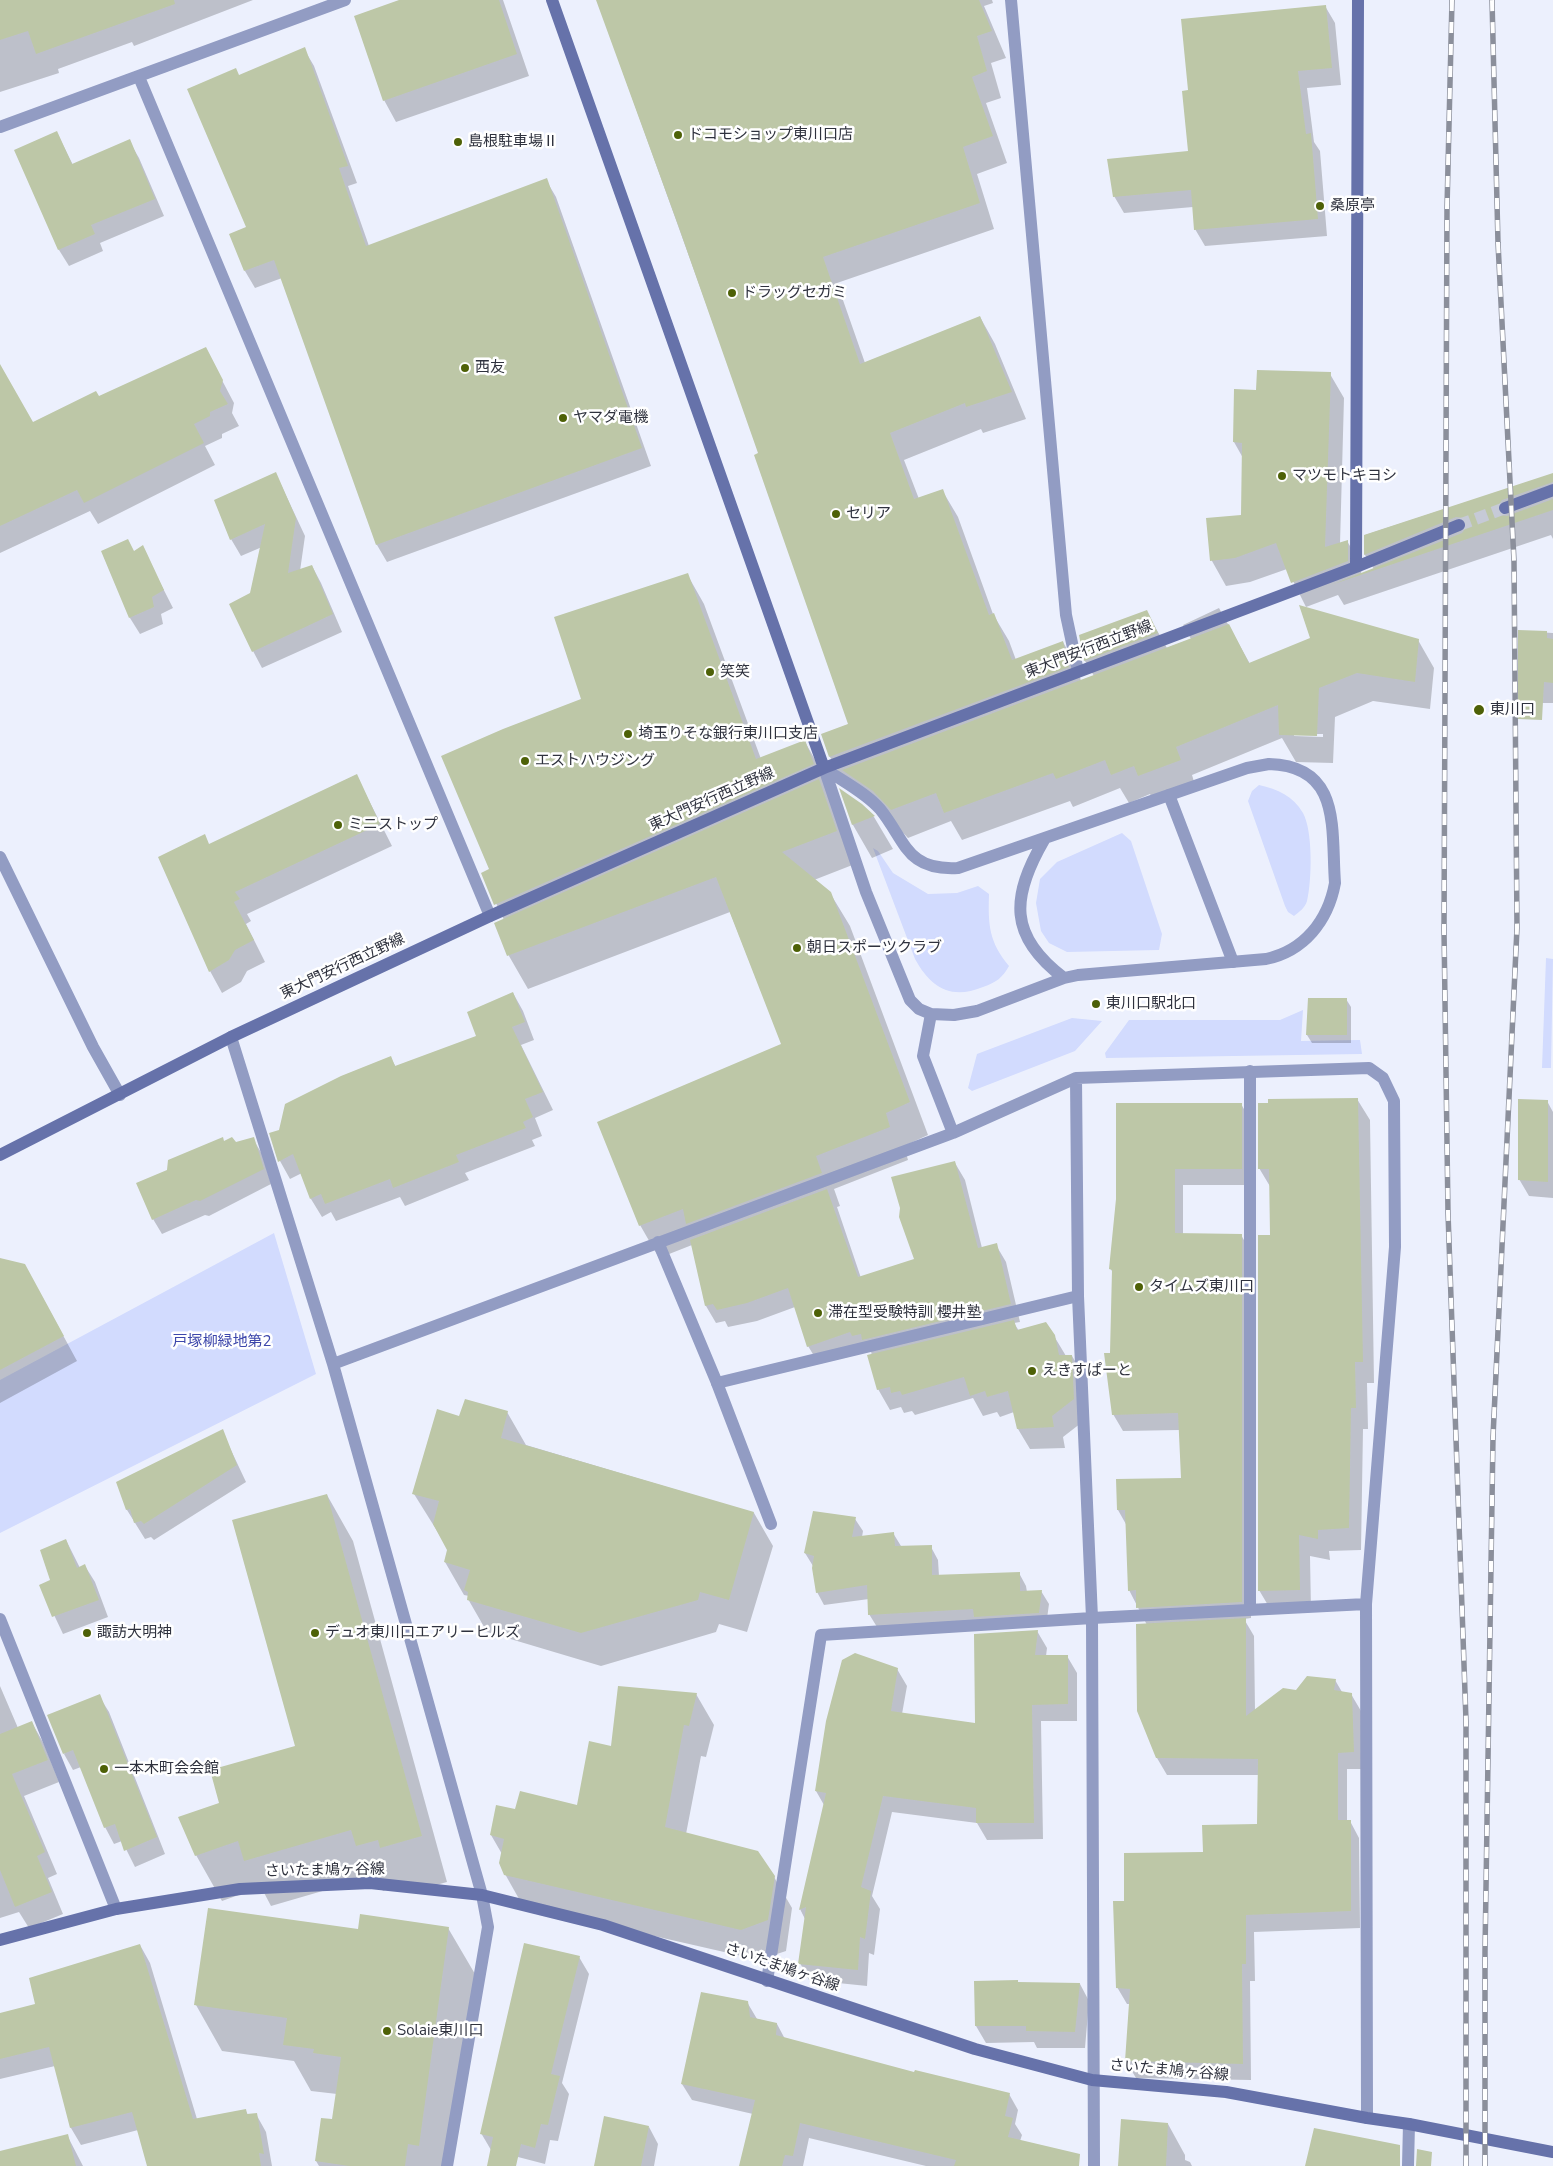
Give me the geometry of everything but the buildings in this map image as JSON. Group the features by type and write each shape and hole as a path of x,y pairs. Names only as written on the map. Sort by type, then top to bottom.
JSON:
{"main road":[{"path":"552,0 824,768"},
{"path":"1356,567 1358,0"},
{"path":"1505,508 1553,490"},
{"name":"東大門安行西立野線","path":"0,1155 231,1037 490,916 824,768 1356,567 1459,525"},
{"name":"さいたま鳩ヶ谷線","path":"0,1940 116,1908 240,1890 370,1883 482,1895 603,1925 975,2049 1092,2080 1226,2092 1409,2124 1553,2152"}],"street":[{"path":"0,127 345,0"},
{"path":"1011,0 1066,615 1078,671"},
{"path":"139,77 490,916"},
{"path":"1269,764 1290,766 1310,774 1323,788 1330,804 1335,883 1323,918 1310,935 1294,949 1275,957 1064,978 977,1011 954,1015 931,1014 919,1009 910,1000 866,892 824,768 868,798 880,810 904,846 916,858 943,869 958,868 1044,840 1247,768 1269,764"},
{"path":"1169,795 1233,962"},
{"path":"1044,840 1026,875 1020,905 1023,928 1030,945 1043,962 1064,978"},
{"path":"0,857 93,1047 120,1095"},
{"path":"931,1014 923,1056 953,1133"},
{"path":"231,1037 334,1364 482,1895 488,1927 447,2166"},
{"path":"334,1364 953,1133 1076,1078 1370,1068 1383,1078 1394,1101 1394,1247 1366,1604 1367,2118"},
{"path":"1250,1071 1250,1609"},
{"path":"1076,1078 1078,1296 1092,1618 1092,2080 1094,2166"},
{"path":"658,1242 717,1382 771,1524"},
{"path":"717,1382 1078,1296"},
{"path":"767,1981 821,1635 1250,1609 1366,1604"},
{"path":"0,1619 116,1908"},
{"path":"1408,2166 1409,2124"}],"green space":[{"path":"1259,785 1279,791 1295,802 1303,813 1309,832 1311,869 1309,892 1305,906 1294,916 1288,912 1285,906 1248,801 1252,791"},
{"path":"1122,833 1131,841 1162,934 1159,950 1067,952 1049,943 1041,931 1036,903 1040,879 1057,862"},
{"path":"873,848 878,851 893,873 928,894 957,893 978,886 989,894 991,933 997,949 1009,966 1001,977 988,985 972,991 952,992 935,984 928,977 915,959"},
{"path":"1546,958 1553,959 1551,1068 1542,1068"},
{"path":"1303,1010 1301,1041 1360,1040 1362,1054 1106,1058 1105,1053 1129,1020 1280,1020"},
{"path":"1072,1018 1102,1021 1075,1051 972,1091 968,1088 977,1054"},
{"name":"戸塚柳緑地第2","path":"274,1233 316,1374 0,1533 0,1380"}],"tunnel":[{"path":"1459,525 1505,508"}],"railway":[{"path":"1452,0 1447,208 1444,930 1448,1213 1466,1721 1466,2166"},
{"path":"1485,2166 1485,1952 1493,1437 1517,928 1514,561 1498,243 1492,0"}],"place":[{"name":"ドコモショップ東川口店","path":"678,135"},
{"name":"島根駐車場Ⅱ","path":"458,142"},
{"name":"桑原亭","path":"1320,206"},
{"name":"ドラッグセガミ","path":"732,293"},
{"name":"西友","path":"465,368"},
{"name":"ヤマダ電機","path":"563,418"},
{"name":"マツモトキヨシ","path":"1282,476"},
{"name":"セリア","path":"836,514"},
{"name":"笑笑","path":"710,672"},
{"name":"東川口","path":"1479,710"},
{"name":"埼玉りそな銀行東川口支店","path":"628,734"},
{"name":"エストハウジング","path":"525,761"},
{"name":"ミニストップ","path":"338,825"},
{"name":"朝日スポーツクラブ","path":"797,948"},
{"name":"東川口駅北口","path":"1096,1004"},
{"name":"タイムズ東川口","path":"1139,1287"},
{"name":"滞在型受験特訓 櫻井塾","path":"818,1313"},
{"name":"えきすぱーと","path":"1032,1371"},
{"name":"諏訪大明神","path":"87,1633"},
{"name":"デュオ東川口エアリーヒルズ","path":"315,1633"},
{"name":"一本木町会会館","path":"104,1769"},
{"name":"Solaie東川口","path":"387,2031"}]}
